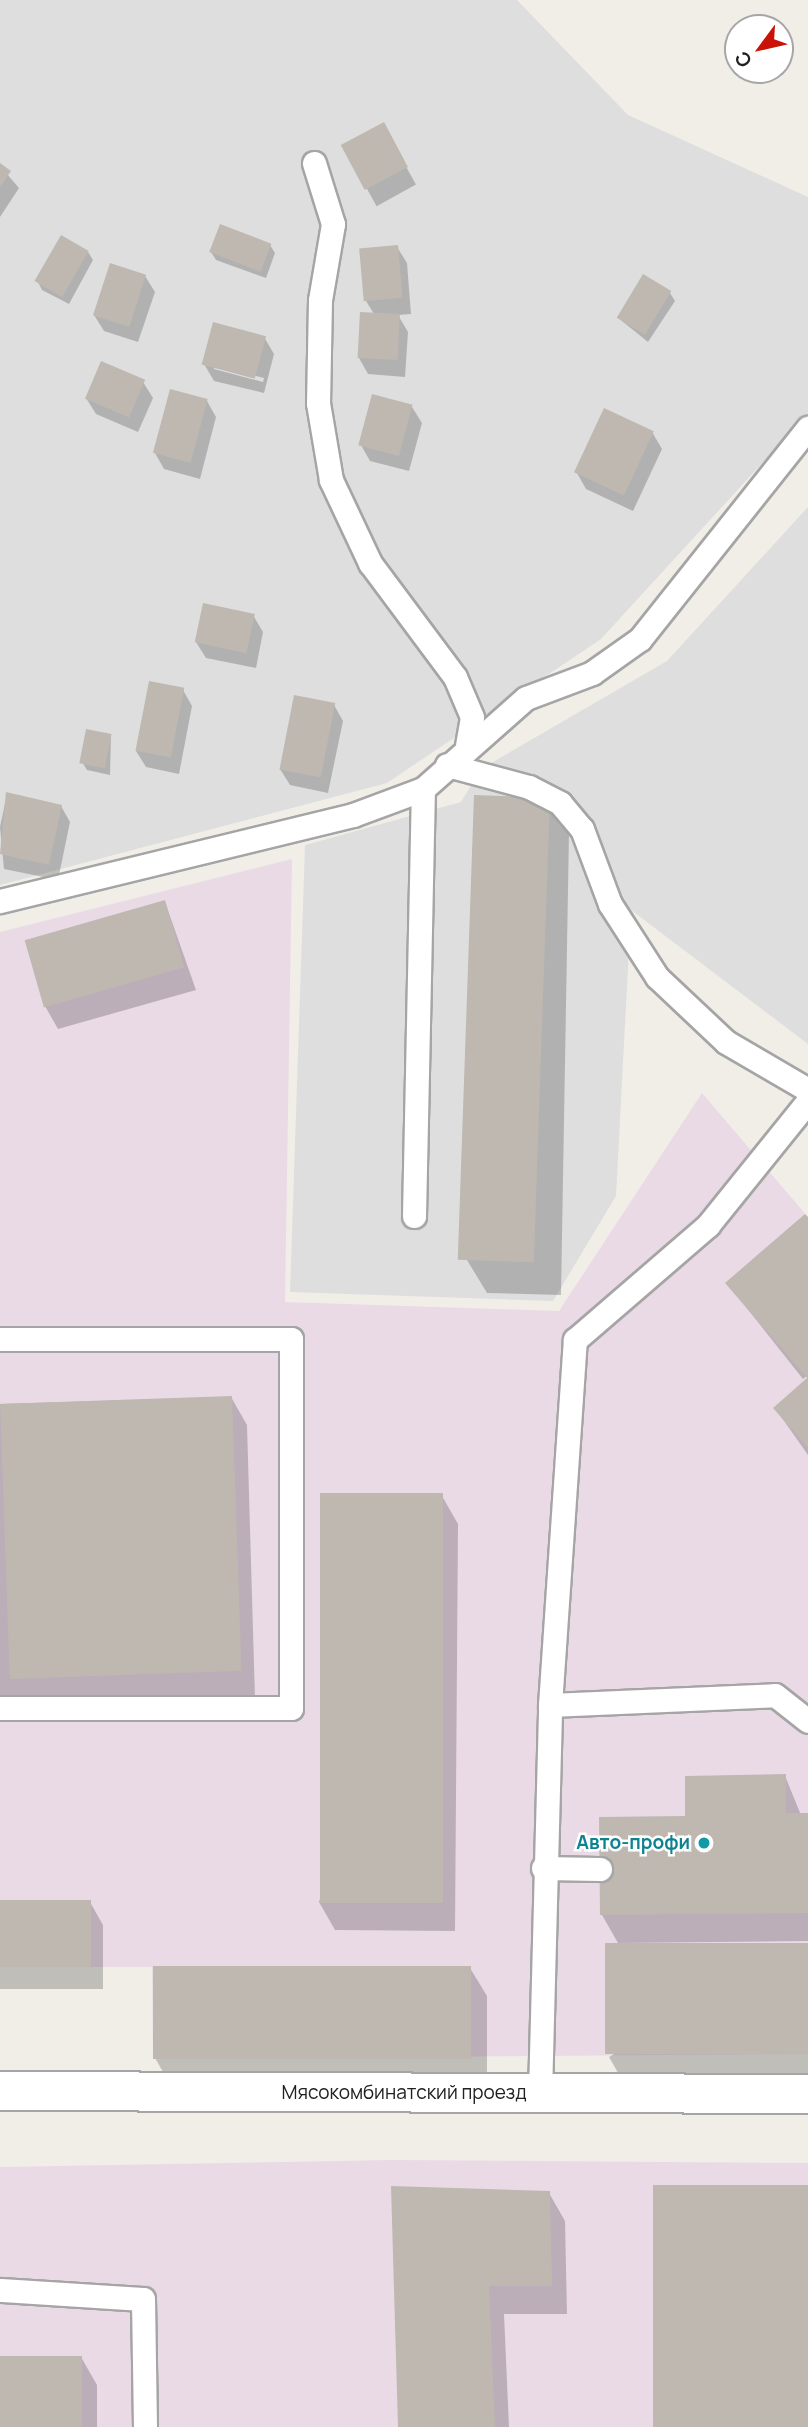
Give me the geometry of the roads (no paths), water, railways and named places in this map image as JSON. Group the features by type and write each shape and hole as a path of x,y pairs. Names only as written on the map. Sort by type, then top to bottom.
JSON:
{"street":[{"name":"Мясокомбинатский проезд","path":"0,2091 808,2094"}],"lane":[{"path":"314,163 333,224 320,300 318,403 331,480 370,562 455,677 472,717 467,745"},
{"path":"0,901 353,814 423,789 467,745 527,698 592,673 640,639 808,428"},
{"path":"447,765 529,787 560,803 582,829 610,904 657,977 726,1042 808,1090"},
{"path":"414,1216 423,789"},
{"path":"540,2094 550,1705 575,1340 708,1225 808,1101"},
{"path":"0,1339 291,1339 291,1708 0,1708"},
{"path":"550,1705 775,1695 808,1721"},
{"path":"544,1868 600,1869"},
{"path":"0,2290 143,2299 145,2427"}],"place":[{"name":"Авто-профи","path":"704,1843"}]}
